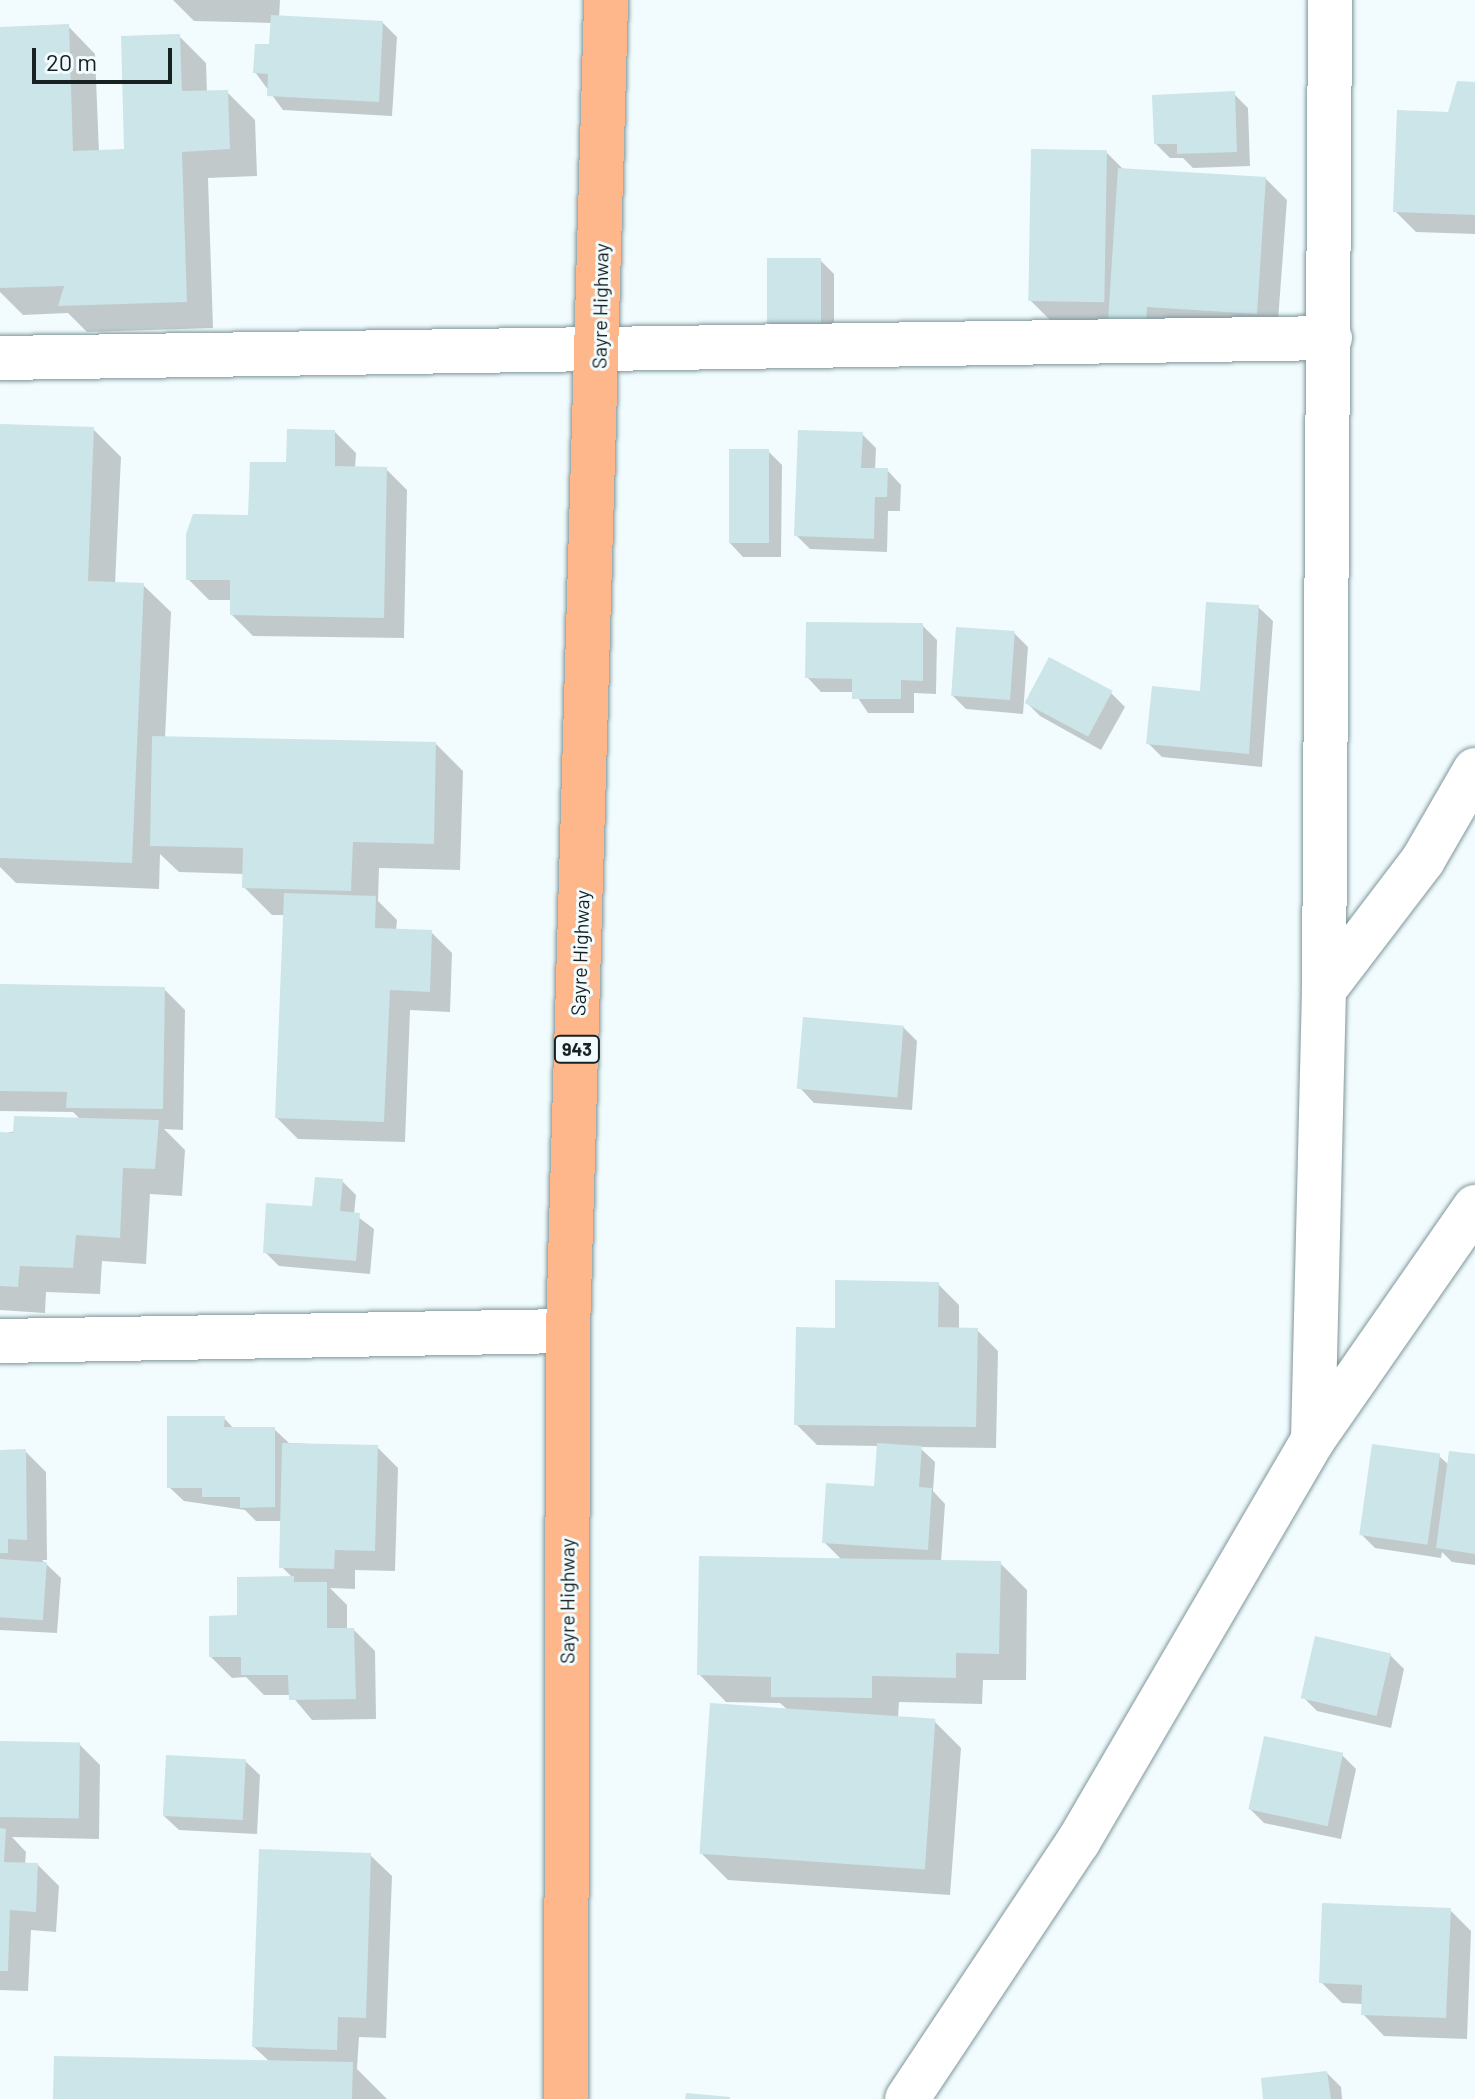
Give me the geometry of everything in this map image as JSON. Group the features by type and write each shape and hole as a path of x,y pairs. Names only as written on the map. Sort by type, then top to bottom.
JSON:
{"highway":[{"name":"Sayre Highway","path":"566,2099 568,1331 599,350 606,0"}],"street":[{"path":"1313,1440 1324,990 1330,0"},
{"path":"0,358 1330,338"},
{"path":"1324,990 1423,860 1475,770"},
{"path":"907,2099 1078,1842 1313,1440 1475,1207"},
{"path":"0,1341 568,1331"}],"building":[{"path":"271,15 383,21 379,102 267,96 268,74 253,73 255,44 269,44"},
{"path":"69,24 73,151 124,149 121,36 180,34 182,91 228,90 230,149 182,152 187,302 58,306 64,286 0,288 0,27"},
{"path":"1457,81 1475,82 1475,215 1393,212 1397,110 1448,112"},
{"path":"1235,91 1237,152 1177,154 1177,144 1154,144 1152,95"},
{"path":"1031,149 1107,150 1104,302 1028,301"},
{"path":"1118,168 1266,177 1257,314 1147,307 1146,323 1108,321"},
{"path":"767,258 821,258 821,323 767,323"},
{"path":"0,424 94,427 88,581 144,583 132,863 0,858"},
{"path":"287,429 335,430 335,466 387,467 384,618 230,615 230,580 186,580 186,534 193,514 248,515 250,462 286,462"},
{"path":"798,430 863,432 861,468 888,468 887,497 875,497 874,539 794,536"},
{"path":"729,449 769,449 769,543 729,543"},
{"path":"1206,602 1259,605 1249,754 1146,744 1152,686 1200,691"},
{"path":"806,622 923,623 923,681 901,680 901,699 852,699 852,679 805,678"},
{"path":"956,627 1015,631 1010,700 951,696"},
{"path":"1049,657 1113,691 1088,737 1025,703"},
{"path":"152,736 436,742 434,844 353,842 351,891 242,888 243,848 150,846"},
{"path":"284,893 376,896 375,928 432,930 430,992 390,990 384,1122 275,1118"},
{"path":"0,984 165,987 163,1109 66,1108 67,1092 0,1091"},
{"path":"803,1017 904,1026 897,1098 797,1089"},
{"path":"14,1116 159,1120 155,1169 123,1168 120,1238 76,1235 73,1268 20,1266 18,1287 0,1286 0,1132 13,1133"},
{"path":"315,1177 343,1179 340,1211 360,1213 356,1261 263,1253 266,1203 312,1206"},
{"path":"835,1280 939,1282 938,1327 978,1328 976,1427 794,1425 796,1327 835,1328"},
{"path":"167,1416 225,1416 224,1427 275,1427 275,1507 240,1508 240,1497 202,1497 202,1488 167,1488"},
{"path":"282,1443 378,1445 375,1551 335,1550 334,1569 279,1568"},
{"path":"877,1443 922,1446 919,1487 932,1488 928,1550 822,1543 826,1483 874,1486"},
{"path":"1372,1444 1440,1454 1428,1545 1359,1535"},
{"path":"26,1449 27,1540 8,1539 8,1553 0,1553 0,1450"},
{"path":"1449,1451 1475,1454 1475,1554 1436,1548"},
{"path":"699,1556 1001,1561 999,1654 956,1653 956,1678 872,1676 872,1698 771,1697 771,1677 697,1675"},
{"path":"0,1559 47,1562 43,1620 0,1617"},
{"path":"294,1576 294,1582 327,1582 327,1628 354,1628 356,1699 289,1700 288,1675 241,1675 241,1657 209,1657 209,1616 237,1615 237,1577"},
{"path":"1315,1636 1391,1654 1377,1716 1301,1698"},
{"path":"710,1703 935,1719 925,1869 699,1854"},
{"path":"1264,1736 1343,1753 1328,1826 1248,1809"},
{"path":"0,1741 80,1742 79,1818 0,1817"},
{"path":"166,1755 246,1759 243,1820 163,1816"},
{"path":"0,1828 6,1829 4,1862 38,1863 36,1912 10,1910 8,1971 0,1971"},
{"path":"259,1849 371,1853 366,2018 338,2017 337,2050 252,2047"},
{"path":"1322,1903 1451,1908 1446,2018 1361,2015 1362,1985 1319,1983"},
{"path":"54,2056 353,2062 352,2099 53,2099"},
{"path":"1327,2071 1331,2099 1263,2099 1261,2078"},
{"path":"686,2093 730,2097 730,2099 685,2099"}]}
